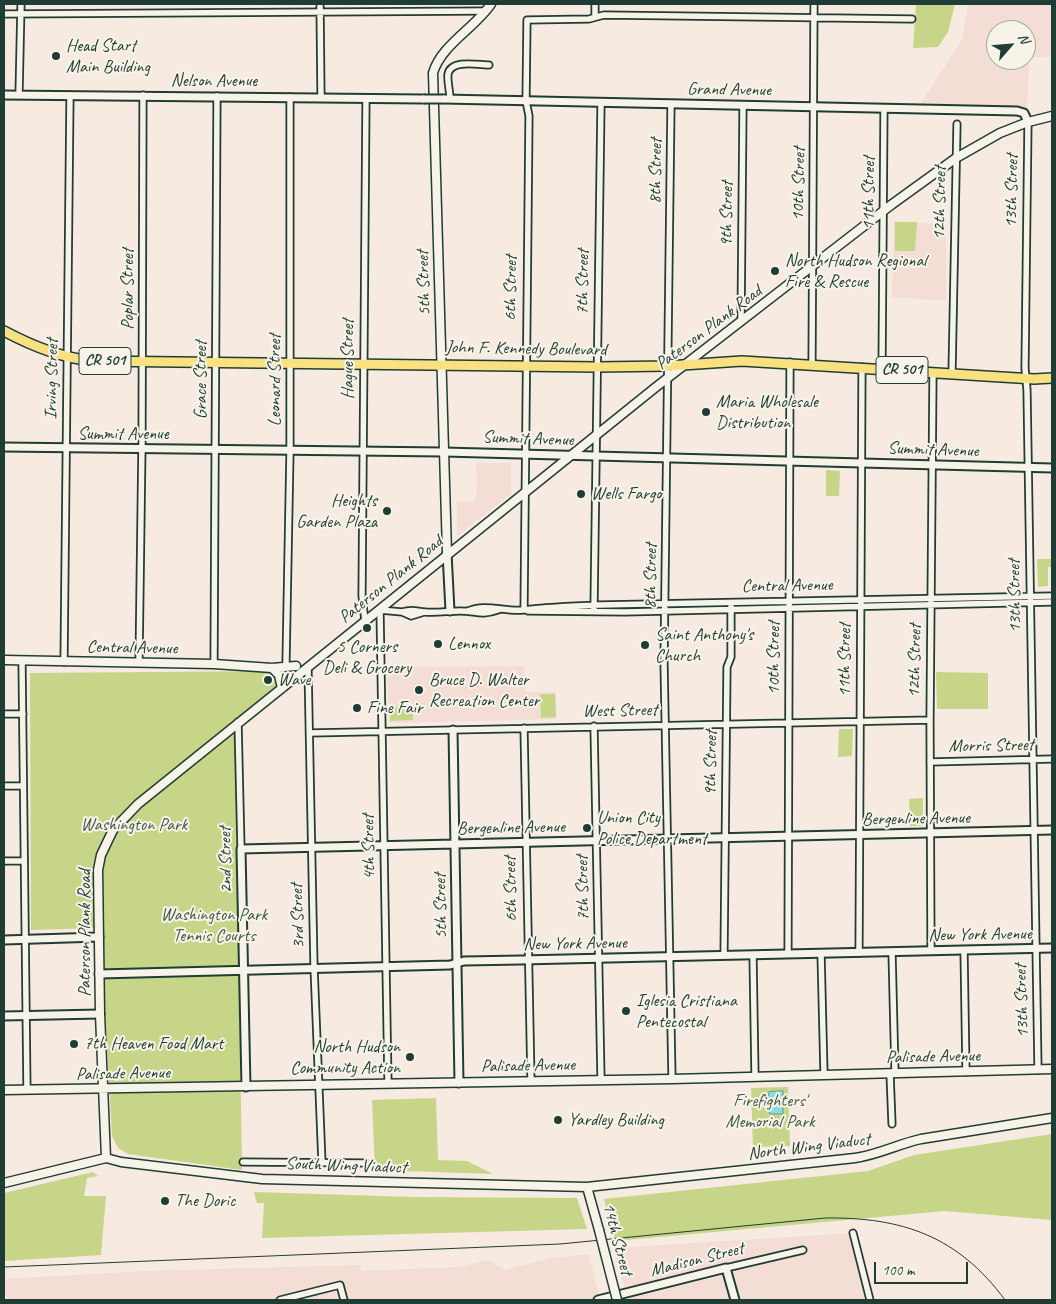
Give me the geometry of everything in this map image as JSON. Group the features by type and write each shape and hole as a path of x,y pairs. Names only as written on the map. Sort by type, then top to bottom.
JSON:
{"main road":[{"path":"486,11 491,4"},
{"name":"5th Street","path":"447,553 433,73 435,65 443,54 486,11"},
{"name":"Paterson Plank Road","path":"106,1158 100,1014 98,870 102,855 113,830 138,804 380,610 447,553 668,377 813,267 883,211 956,158 1000,133 1028,122 1052,116"},
{"name":"John F. Kennedy Boulevard","path":"4,331 28,344 68,357 93,361 668,366 742,360 1025,379 1052,378"},
{"name":"Central Avenue","path":"4,660 259,665 272,668 296,666"},
{"name":"Central Avenue","path":"259,665 263,663 286,663 308,668"},
{"path":"272,668 280,675 282,688"},
{"name":"Palisade Avenue","path":"4,1090 672,1079 1052,1069"},
{"name":"North Wing Viaduct","path":"587,1187 854,1158 874,1155 921,1139 1052,1118"},
{"path":"4,1182 106,1158"},
{"name":"South Wing Viaduct","path":"106,1158 121,1162 262,1179 587,1187"},
{"name":"14th Street","path":"587,1187 622,1298"}],"street":[{"path":"19,95 21,4"},
{"path":"320,4 321,97"},
{"path":"595,4 595,15 912,19"},
{"name":"10th Street","path":"812,364 814,4"},
{"path":"4,14 486,11"},
{"name":"6th Street","path":"524,610 524,454 529,116 526,101 527,23 529,19 589,19 595,15"},
{"path":"447,99 448,73 451,69 462,64 489,65"},
{"name":"Nelson Avenue","path":"4,95 424,98"},
{"name":"Irving Street","path":"64,662 70,95"},
{"name":"Poplar Street","path":"139,663 143,95"},
{"name":"Grace Street","path":"214,664 217,96"},
{"name":"Leonard Street","path":"286,663 290,451 290,97"},
{"name":"Hague Street","path":"365,621 362,596 366,98"},
{"name":"Grand Avenue","path":"424,98 1017,111 1024,114 1028,122"},
{"name":"7th Street","path":"594,609 601,103"},
{"name":"8th Street","path":"672,104 665,603 672,1079"},
{"name":"9th Street","path":"741,322 743,106"},
{"name":"11th Street","path":"882,369 884,108"},
{"name":"13th Street","path":"1028,122 1025,379 1038,1070"},
{"name":"12th Street","path":"952,373 957,124"},
{"name":"10th Street","path":"788,954 790,362"},
{"name":"11th Street","path":"859,953 862,367"},
{"name":"12th Street","path":"931,951 930,720 933,372"},
{"name":"Summit Avenue","path":"4,447 444,452 1052,468"},
{"name":"5th Street","path":"447,553 450,611"},
{"name":"Central Avenue","path":"594,609 666,611 790,600 931,601 1030,599 1052,596"},
{"name":"Central Avenue","path":"1030,599 1052,602"},
{"name":"Central Avenue","path":"380,610 402,612 411,616 424,612 450,611 468,611 481,614 498,610 524,610 539,613 665,603 789,608 860,607 931,601"},
{"name":"9th Street","path":"724,955 727,667 731,657 731,606"},
{"name":"4th Street","path":"380,610 388,1084"},
{"path":"22,661 27,1090"},
{"name":"3rd Street","path":"308,668 314,968 322,1163"},
{"path":"4,714 23,714"},
{"name":"West Street","path":"310,733 930,720"},
{"name":"2nd Street","path":"238,722 246,1087"},
{"name":"7th Street","path":"594,726 601,1079"},
{"name":"6th Street","path":"524,728 527,960 531,1081"},
{"name":"5th Street","path":"453,730 459,1083"},
{"name":"Morris Street","path":"930,762 1052,759"},
{"path":"4,786 23,786"},
{"name":"Bergenline Avenue","path":"241,849 1052,830"},
{"path":"4,861 24,861"},
{"path":"4,940 99,937"},
{"name":"New York Avenue","path":"99,974 670,956 1052,948"},
{"path":"964,950 966,1072"},
{"path":"892,952 892,1124"},
{"path":"821,954 824,1074"},
{"path":"753,955 755,1076"},
{"path":"4,1016 100,1014"},
{"path":"243,1162 366,1164"},
{"path":"853,1233 870,1300"},
{"name":"Madison Street","path":"598,1300 622,1298 726,1268 803,1250"},
{"path":"726,1268 735,1300"},
{"path":"280,1300 340,1285 344,1300"}],"shaded area":[{"path":"968,4 1052,4 1052,57 1036,57 1036,20 986,20 986,70 1028,70 1027,109 1016,114 917,109 962,40"},
{"path":"894,221 946,225 946,301 892,297"},
{"path":"476,463 511,463 511,494 457,536 457,502 473,501 477,495"},
{"path":"524,666 525,692 556,692 556,719 389,723 387,667"},
{"path":"853,1233 870,1300 628,1300 614,1248"},
{"path":"589,1254 600,1300 8,1300 4,1286 4,1279 146,1271 360,1265 361,1271 457,1267 488,1260 505,1270 551,1258"}],"green space":[{"path":"916,4 955,4 948,32 938,47 913,48"},
{"path":"895,222 917,222 915,251 895,251"},
{"path":"826,470 840,471 839,496 826,496"},
{"path":"1037,559 1052,559 1052,567 1048,567 1048,586 1038,587"},
{"name":"Washington Park","path":"274,672 278,682 276,686 235,722 242,1170 128,1154 118,1148 112,1136 103,970 103,928 31,930 30,673"},
{"path":"936,672 988,673 988,709 937,709"},
{"path":"540,694 555,694 556,717 541,718"},
{"path":"390,707 413,707 413,720 390,721"},
{"path":"839,729 853,729 852,756 838,757"},
{"path":"923,798 923,826 910,826 909,799"},
{"name":"Firefighters' Memorial Park","path":"788,1087 790,1146 753,1147 751,1088"},
{"path":"436,1098 438,1160 467,1161 493,1174 375,1170 372,1100"},
{"path":"1052,1134 1052,1220 945,1211 615,1241 604,1199 868,1171 914,1155"},
{"path":"93,1172 98,1176 87,1178 84,1196 106,1196 101,1255 4,1261 4,1193"},
{"path":"254,1192 412,1197 577,1198 587,1229 262,1238 264,1203 257,1203"}],"water":[{"path":"783,1091 783,1114 770,1114 766,1105 769,1092"}],"tram line":[{"path":"4,1267 560,1244 825,1218 879,1221 926,1235 948,1246 968,1260 987,1278 1005,1300"}],"place":[{"name":"Head Start Main Building","path":"56,56"},
{"name":"North Hudson Regional Fire & Rescue","path":"775,271"},
{"name":"Maria Wholesale Distribution","path":"706,412"},
{"name":"Wells Fargo","path":"581,494"},
{"name":"Heights Garden Plaza","path":"387,511"},
{"name":"5 Corners Deli & Grocery","path":"367,628"},
{"name":"Lennox","path":"438,644"},
{"name":"Saint Anthony's Church","path":"645,645"},
{"name":"Wave","path":"268,680"},
{"name":"Bruce D. Walter Recreation Center","path":"419,690"},
{"name":"Fine Fair","path":"357,708"},
{"name":"Union City Police Department","path":"587,828"},
{"name":"Iglesia Cristiana Pentecostal","path":"626,1011"},
{"name":"7th Heaven Food Mart","path":"74,1044"},
{"name":"North Hudson Community Action","path":"410,1057"},
{"name":"Yardley Building","path":"558,1120"},
{"name":"The Doric","path":"165,1201"}],"park label":[{"name":"Washington Park Tennis Courts","path":"214,925"}]}
